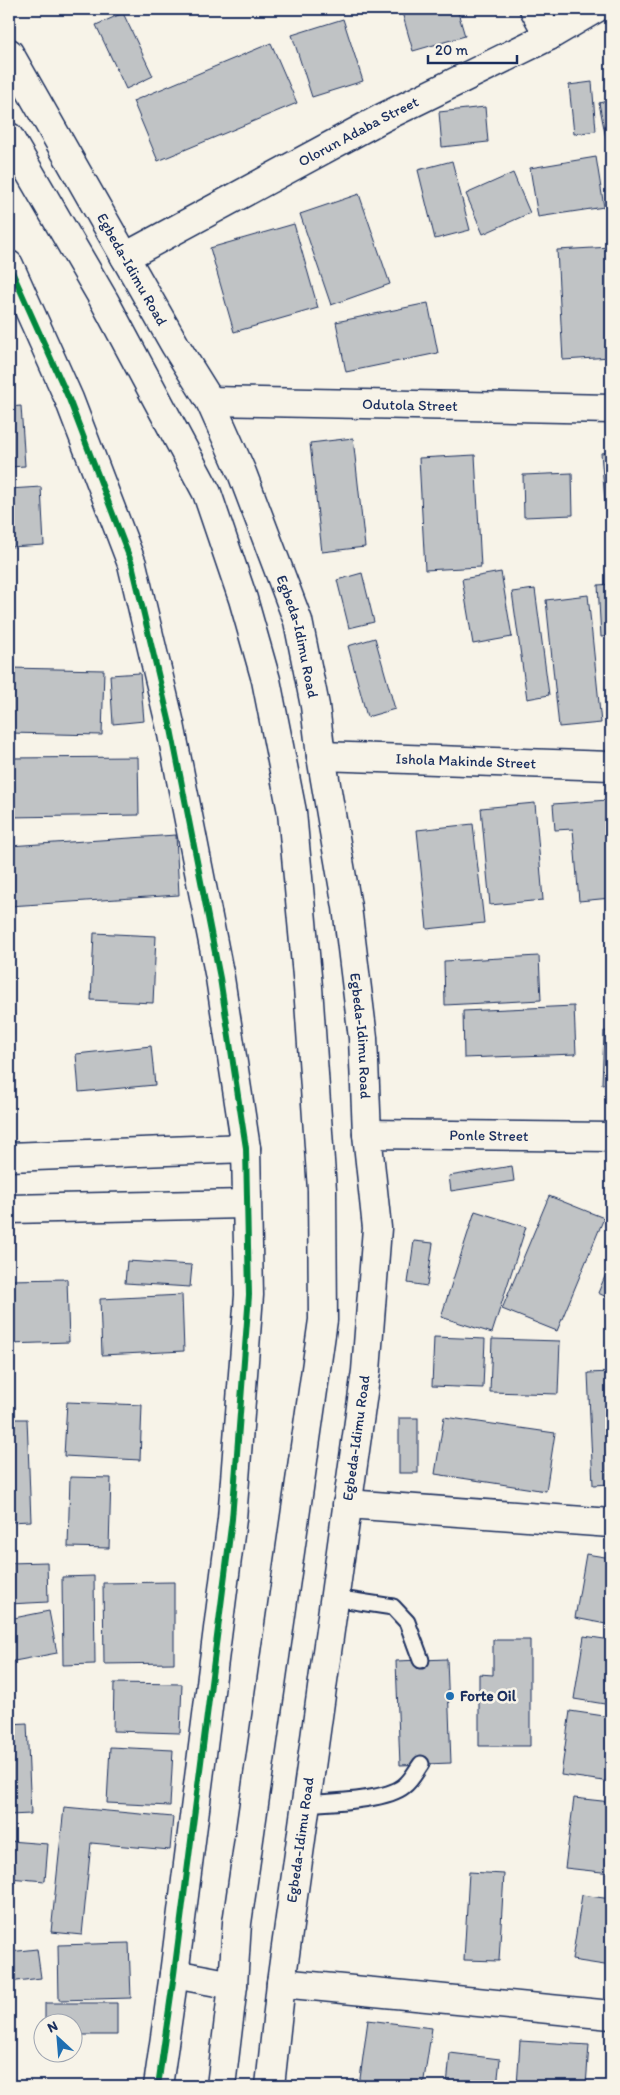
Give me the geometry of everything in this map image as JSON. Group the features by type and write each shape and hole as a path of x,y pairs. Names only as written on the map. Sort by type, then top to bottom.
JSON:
{"street":[{"path":"534,9 549,36"},
{"name":"Olorun Adaba Street","path":"125,257 382,118 549,36 595,9"},
{"name":"Egbeda-Idimu Road","path":"9,53 175,345 210,401 242,474 298,621 347,907 363,1038 367,1134 377,1228 366,1371 280,1983 270,2086"},
{"path":"9,137 105,302 208,494 243,598 266,680 292,812 308,987 322,1190 323,1320 237,1922 233,1985 220,2086"},
{"path":"9,265 69,399 132,564 170,724 212,939 246,1148 249,1295 232,1519 158,2086"},
{"name":"Odutola Street","path":"210,401 611,409"},
{"name":"Ishola Makinde Street","path":"321,756 611,766"},
{"name":"Ponle Street","path":"367,1134 611,1137"},
{"path":"9,1156 246,1148"},
{"path":"9,1209 246,1204"},
{"path":"347,1504 611,1523"},
{"path":"174,1974 233,1985"},
{"path":"280,1983 611,2015"}],"lane":[{"path":"334,1598 393,1606 407,1622 421,1660"},
{"path":"305,1804 364,1800 404,1787 421,1764"}],"building":[{"path":"401,9 457,9 465,36 413,51"},
{"path":"123,13 153,76 126,89 96,25"},
{"path":"343,19 363,81 312,97 292,35"},
{"path":"271,43 297,103 158,161 133,101"},
{"path":"592,82 596,131 574,134 569,85"},
{"path":"611,100 611,164 599,103"},
{"path":"485,107 488,142 442,147 439,112"},
{"path":"596,157 604,207 538,217 530,168"},
{"path":"452,161 470,230 435,239 418,170"},
{"path":"513,173 530,213 483,234 466,194"},
{"path":"359,194 390,284 331,305 300,214"},
{"path":"294,224 318,308 234,332 210,248"},
{"path":"611,247 611,357 563,360 557,250"},
{"path":"428,303 438,353 346,372 336,322"},
{"path":"21,406 25,466 9,467 9,407"},
{"path":"353,438 365,547 322,552 310,443"},
{"path":"611,452 611,513 606,514 601,453"},
{"path":"475,455 481,567 425,570 419,458"},
{"path":"572,473 573,515 524,517 523,475"},
{"path":"41,487 44,545 9,547 9,489"},
{"path":"501,572 512,637 473,644 462,579"},
{"path":"362,573 374,622 349,628 337,580"},
{"path":"611,584 611,636 601,637 598,585"},
{"path":"535,589 549,695 527,699 512,592"},
{"path":"588,595 601,723 559,727 546,600"},
{"path":"375,638 395,709 367,717 348,646"},
{"path":"9,668 104,670 102,735 9,733"},
{"path":"140,673 144,721 113,724 110,675"},
{"path":"138,757 139,815 9,817 9,758"},
{"path":"608,800 611,841 611,898 579,901 573,829 555,830 553,804"},
{"path":"535,803 543,900 490,905 481,808"},
{"path":"473,824 484,923 427,929 417,830"},
{"path":"176,835 179,895 9,906 9,846"},
{"path":"94,933 156,936 153,1003 91,1000"},
{"path":"539,956 541,1000 445,1005 444,961"},
{"path":"9,990 11,990 13,1036 9,1037"},
{"path":"574,1006 576,1054 464,1058 463,1011"},
{"path":"604,1031 611,1032 611,1084 602,1084"},
{"path":"151,1046 155,1085 79,1092 76,1054"},
{"path":"512,1166 514,1181 451,1191 449,1176"},
{"path":"549,1196 604,1218 557,1331 502,1309"},
{"path":"475,1211 526,1227 492,1333 441,1317"},
{"path":"414,1241 433,1243 427,1286 408,1283"},
{"path":"127,1261 192,1265 190,1287 125,1283"},
{"path":"611,1262 611,1299 598,1293"},
{"path":"67,1279 69,1342 9,1344 9,1280"},
{"path":"182,1295 184,1351 102,1355 100,1299"},
{"path":"434,1337 485,1339 483,1388 432,1386"},
{"path":"492,1339 560,1341 558,1394 490,1392"},
{"path":"611,1372 611,1484 593,1485 588,1373"},
{"path":"67,1402 142,1405 140,1460 64,1456"},
{"path":"444,1417 555,1433 546,1491 435,1474"},
{"path":"399,1418 418,1418 418,1473 399,1473"},
{"path":"9,1419 27,1419 31,1521 9,1522"},
{"path":"70,1477 111,1478 109,1548 68,1547"},
{"path":"586,1554 611,1558 611,1625 575,1618"},
{"path":"47,1562 48,1602 9,1604 9,1563"},
{"path":"94,1576 95,1664 63,1665 62,1577"},
{"path":"174,1582 174,1663 104,1664 103,1583"},
{"path":"49,1611 57,1653 9,1662 9,1619"},
{"path":"584,1636 611,1640 611,1705 574,1699"},
{"path":"493,1640 530,1640 530,1746 479,1746 479,1674 493,1675"},
{"path":"447,1659 451,1763 400,1765 396,1661"},
{"path":"114,1683 182,1684 180,1733 113,1731"},
{"path":"570,1711 611,1717 611,1782 561,1775"},
{"path":"27,1723 31,1814 9,1815 9,1724"},
{"path":"110,1747 173,1750 170,1806 107,1803"},
{"path":"574,1798 611,1802 611,1873 565,1868"},
{"path":"64,1807 173,1817 170,1850 91,1843 82,1935 51,1932"},
{"path":"9,1841 48,1844 45,1881 9,1878"},
{"path":"469,1872 504,1874 499,1961 464,1960"},
{"path":"582,1895 611,1899 611,1966 572,1960"},
{"path":"129,1943 131,1998 59,2000 58,1945"},
{"path":"37,1949 41,1978 9,1982 9,1952"},
{"path":"45,2003 117,2003 117,2035 82,2035 82,2012 45,2012"},
{"path":"368,2020 432,2028 423,2086 359,2086"},
{"path":"520,2041 589,2045 586,2086 517,2086"},
{"path":"450,2053 500,2059 497,2086 447,2086"}],"cycle path":[{"path":"9,265 69,399 132,564 170,724 220,978 246,1148 249,1295 232,1519 158,2086"}],"place":[{"name":"Forte Oil","path":"450,1696"}]}
